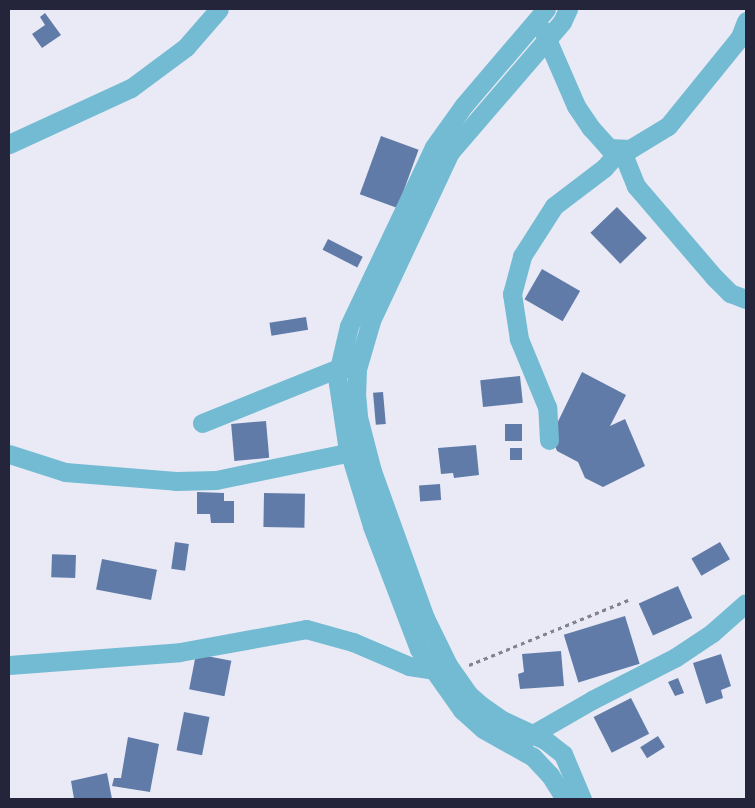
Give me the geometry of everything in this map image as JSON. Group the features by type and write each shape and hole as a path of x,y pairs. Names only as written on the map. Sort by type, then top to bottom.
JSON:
{"street":[{"path":"9,144 131,88 186,47 219,9"},
{"path":"568,9 548,37 450,152 348,368 339,403 425,618 453,672 482,706 502,720 535,735 563,754 582,799"},
{"path":"541,15 576,106 609,148 621,149 630,149 668,126 740,37 746,21"},
{"path":"348,368 349,326 367,284 434,147 464,105 541,15"},
{"path":"621,149 636,186 714,277 730,293 746,299"},
{"path":"549,440 547,406 519,339 512,294 522,256 554,206 604,168 621,149"},
{"path":"202,422 348,368"},
{"path":"9,454 65,472 176,481 216,480 358,451"},
{"path":"358,451 396,594 419,649 462,710 505,742 533,756 550,775 565,799"},
{"path":"505,742 535,735 592,700 676,657 712,632 746,603"},
{"path":"9,665 180,652 306,629 353,642 409,666 434,671 453,672"}],"path":[{"path":"453,672 628,600"}],"building":[{"path":"45,13 61,35 42,48 32,34 45,25 40,17"},
{"path":"381,136 419,150 397,208 360,194"},
{"path":"617,207 647,238 620,264 590,233"},
{"path":"328,239 363,257 357,267 323,250"},
{"path":"542,269 580,291 563,321 524,299"},
{"path":"306,317 308,330 271,336 269,323"},
{"path":"582,372 626,395 610,426 625,419 645,466 603,487 585,478 578,462 557,451 551,436"},
{"path":"520,376 523,403 483,407 480,380"},
{"path":"383,392 386,424 376,425 373,393"},
{"path":"266,421 269,458 234,461 231,424"},
{"path":"505,424 522,424 522,441 505,441"},
{"path":"476,445 479,475 454,478 453,473 441,474 438,448"},
{"path":"510,448 522,448 522,460 510,460"},
{"path":"440,484 441,500 420,501 419,485"},
{"path":"197,492 224,493 224,501 234,501 234,523 211,523 210,514 197,514"},
{"path":"264,493 305,494 304,528 263,527"},
{"path":"175,542 189,544 185,571 171,569"},
{"path":"720,542 730,559 701,576 691,558"},
{"path":"52,554 76,555 75,578 51,577"},
{"path":"102,559 157,570 151,600 96,589"},
{"path":"678,586 692,618 653,635 639,603"},
{"path":"625,616 640,664 578,683 564,635"},
{"path":"561,651 564,686 520,689 518,674 524,672 522,654"},
{"path":"196,654 231,661 224,696 189,689"},
{"path":"721,654 731,686 721,690 723,698 706,704 693,663"},
{"path":"678,678 684,693 675,696 668,682"},
{"path":"631,698 649,734 612,753 594,717"},
{"path":"184,712 210,717 202,755 177,750"},
{"path":"658,736 665,747 647,758 640,747"},
{"path":"128,737 159,744 150,792 112,786 114,778 121,778"},
{"path":"107,773 112,799 74,799 71,781"}]}
